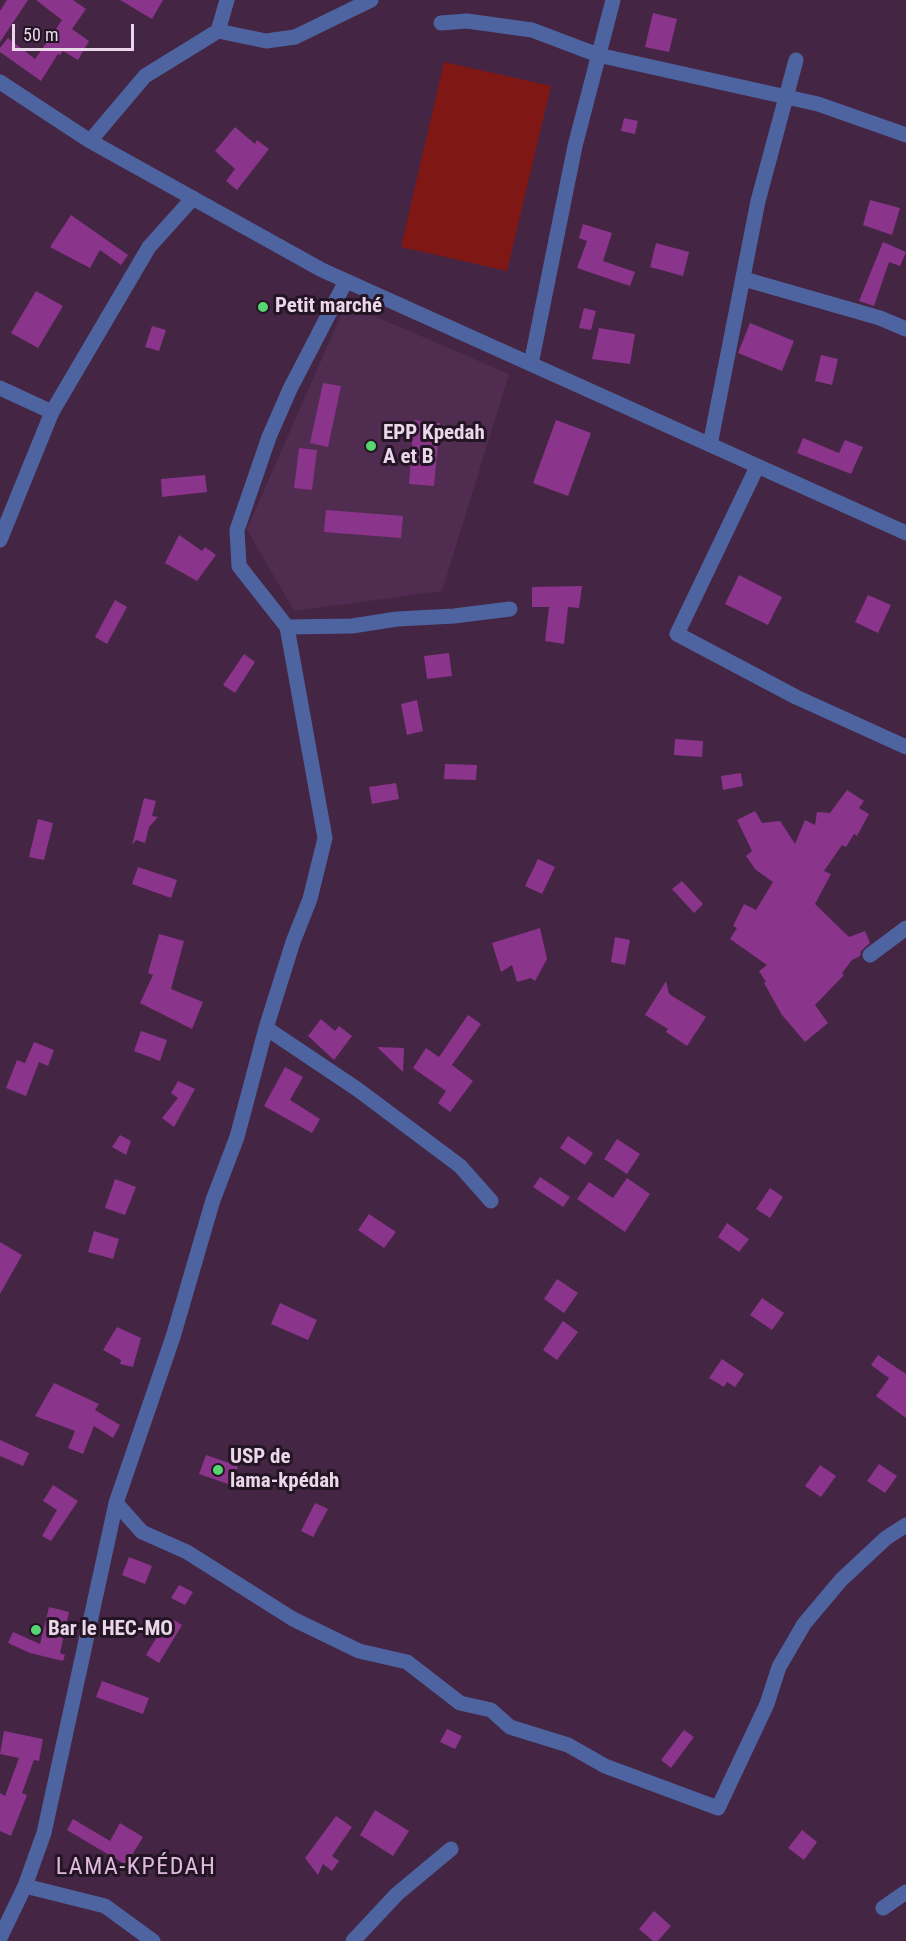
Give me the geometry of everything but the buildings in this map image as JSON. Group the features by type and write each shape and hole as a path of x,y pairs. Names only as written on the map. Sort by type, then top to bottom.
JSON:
{"street":[{"path":"90,141 145,76 218,31 227,0"},
{"path":"218,31 266,41 295,37 371,0"},
{"path":"531,364 575,146 613,0"},
{"path":"441,23 467,21 532,30 598,55 818,104 906,135"},
{"path":"710,445 758,201 796,60"},
{"path":"0,82 90,141 346,281 906,533"},
{"path":"0,540 52,412 149,247 193,198"},
{"path":"744,279 880,318 906,329"},
{"path":"0,1938 25,1886 44,1833 116,1503 173,1337 213,1200 237,1137 266,1028 293,942 310,899 325,838 287,627 239,566 237,530 269,436 290,389 346,281"},
{"path":"0,388 52,412"},
{"path":"757,467 677,634 796,697 906,747"},
{"path":"287,627 352,626 397,619 453,616 510,609"},
{"path":"870,956 906,928"},
{"path":"266,1028 357,1089 460,1166 491,1201"},
{"path":"116,1503 142,1532 186,1552 293,1619 358,1651 407,1662 460,1703 491,1710 510,1727 568,1745 605,1766 718,1808 766,1704 778,1667 804,1624 841,1580 886,1538 906,1525"},
{"path":"353,1941 397,1894 451,1849"},
{"path":"25,1886 105,1906 153,1941"},
{"path":"883,1908 906,1892"}],"shaded area":[{"path":"444,62 551,86 507,271 401,247"},
{"path":"346,304 509,374 442,591 294,611 247,529"}],"place":[{"name":"Petit marché","path":"263,307"},
{"name":"EPP Kpedah A et B","path":"371,446"},
{"name":"USP de lama-kpédah","path":"218,1470"},
{"name":"Bar le HEC-MO","path":"36,1630"}],"district":[{"name":"LAMA-KPÉDAH","path":"136,1868"}]}
